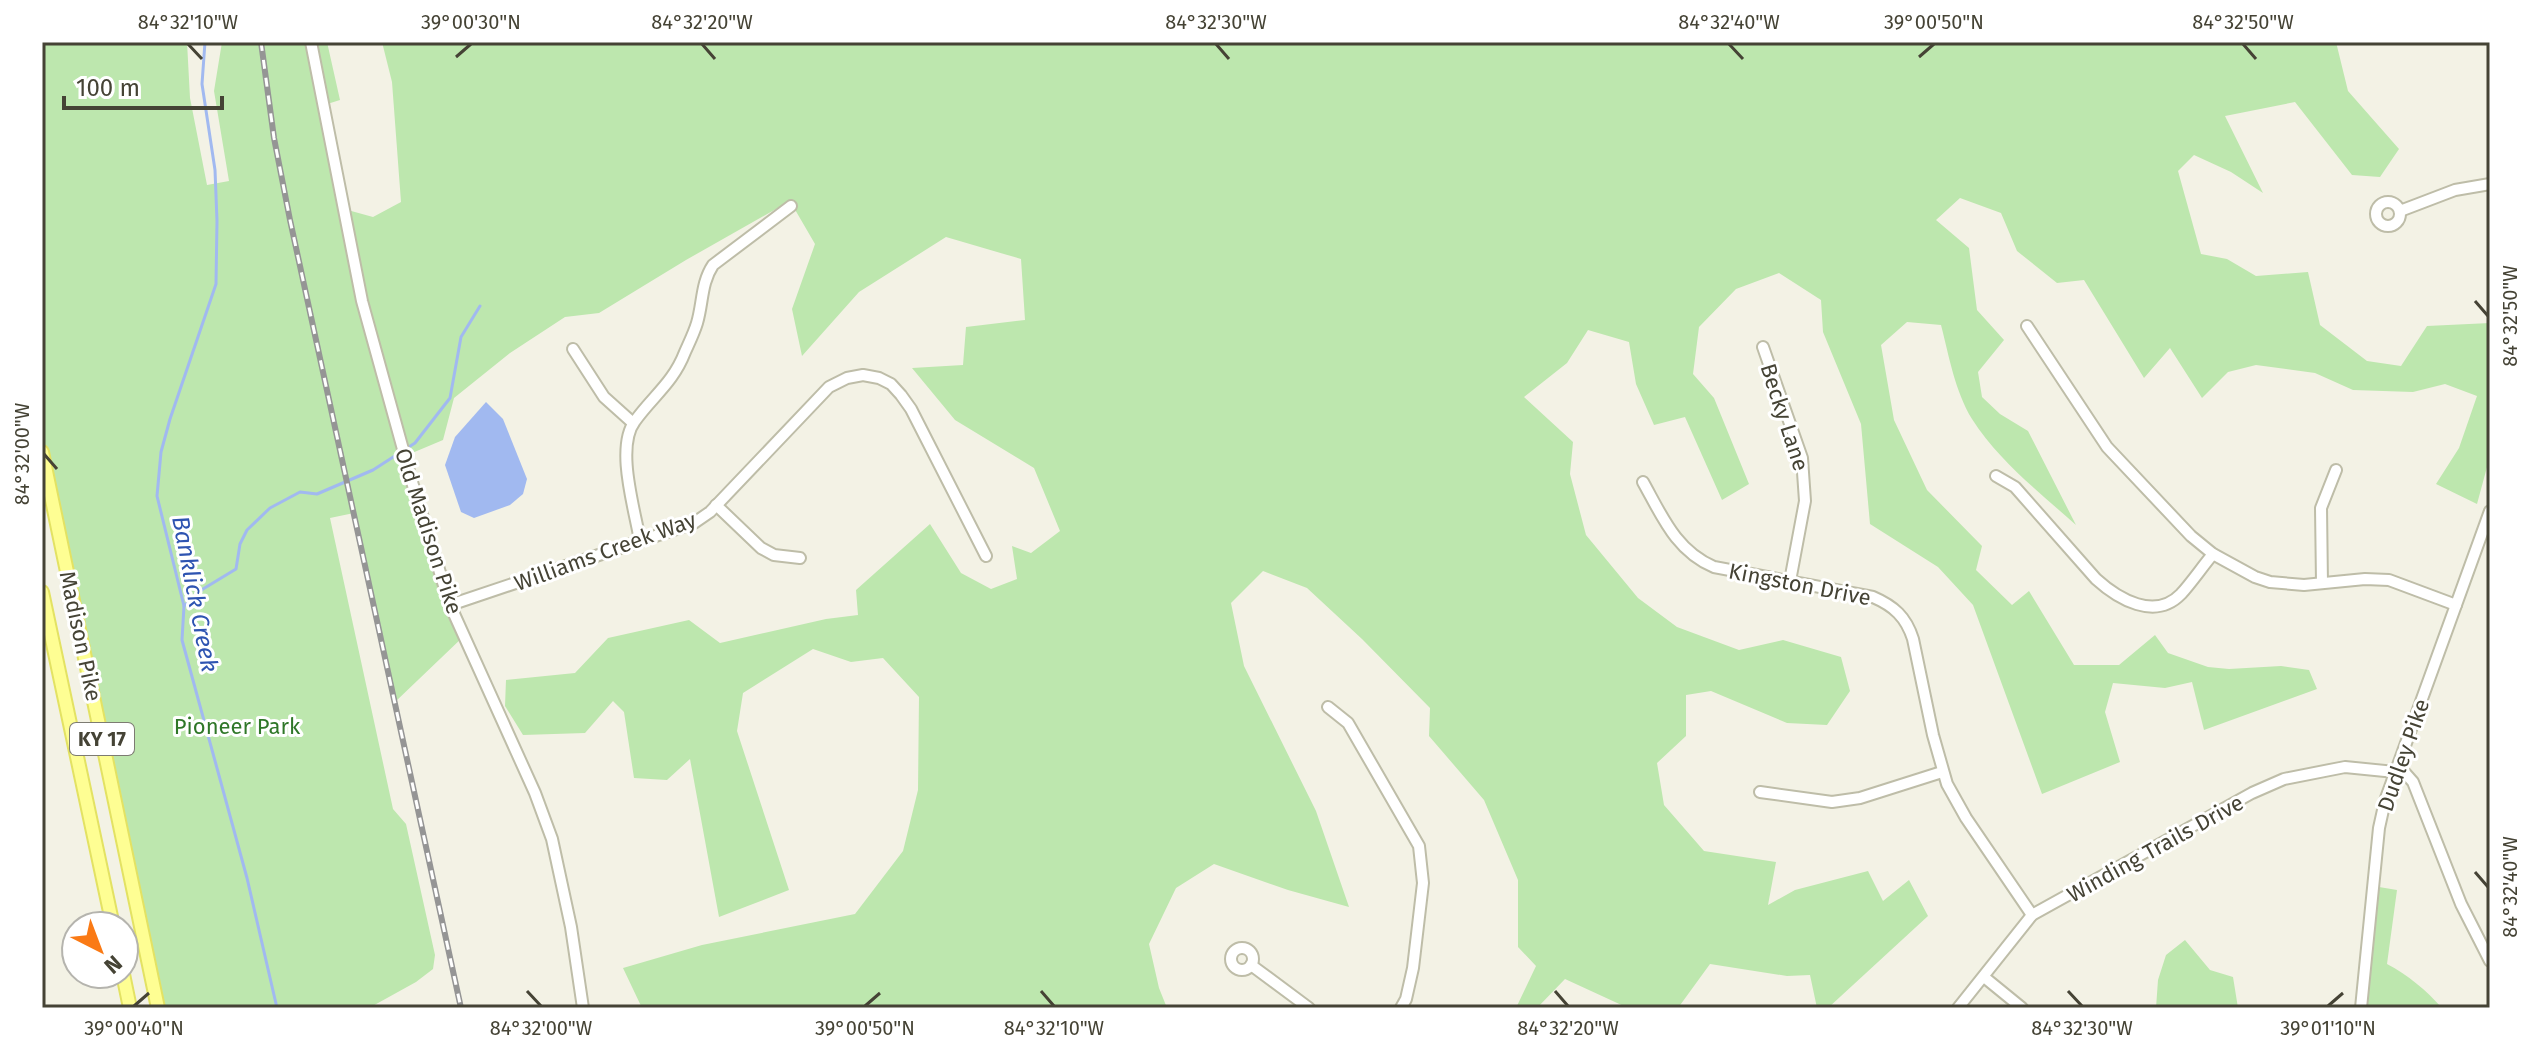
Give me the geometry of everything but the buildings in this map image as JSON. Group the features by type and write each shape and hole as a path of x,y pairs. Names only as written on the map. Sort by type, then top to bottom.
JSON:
{"main road":[{"name":"Madison Pike","path":"42,452 158,1008"},
{"name":"Madison Pike","path":"42,592 110,910"}],"street":[{"name":"Old Madison Pike","path":"311,42 362,301 412,482 450,605 535,793 552,839 571,927 583,1008"},
{"path":"2400,211 2455,190 2490,184"},
{"path":"640,541 626,459 627,438 633,423 663,391 683,357 697,324 706,275 713,265 791,206"},
{"path":"2027,326 2107,447 2191,536 2213,554 2270,582 2304,585 2365,579 2389,580 2456,605"},
{"name":"Becky Lane","path":"1763,347 1802,458 1806,487 1790,581"},
{"path":"573,349 604,397 633,423"},
{"name":"Williams Creek Way","path":"450,605 694,523 716,505 829,387 847,378 863,375 891,384 911,409 986,556"},
{"path":"2322,583 2321,508 2336,470"},
{"path":"1996,476 2015,487 2096,579 2132,603 2151,606 2172,601 2213,554"},
{"name":"Kingston Drive","path":"1643,482 1676,540 1695,558 1714,567 1873,597 1896,609 1909,625 1913,639 1942,772 1966,818 2032,915"},
{"path":"716,505 761,548 774,555 800,558"},
{"name":"Dudley Pike","path":"2361,1008 2379,828 2395,773 2490,511"},
{"path":"1328,707 1348,723 1419,846 1423,883 1413,968 1401,1008"},
{"name":"Winding Trails Drive","path":"1958,1008 2032,915 2252,793 2284,779 2345,767 2395,773"},
{"path":"1760,792 1832,802 1860,798 1942,772"},
{"path":"2395,773 2405,773 2413,782 2461,904 2490,961"},
{"path":"1251,965 1309,1008"},
{"path":"1984,977 2022,1008"}],"green space":[{"name":"Pioneer Park","path":"42,42 187,42 190,98 207,185 229,181 214,91 222,42 327,42 340,100 324,105 344,209 373,217 401,202 392,82 382,42 2336,42 2348,91 2399,149 2380,177 2352,175 2295,102 2225,116 2263,193 2231,172 2194,155 2178,171 2201,254 2227,259 2256,276 2308,272 2320,325 2367,361 2401,366 2427,326 2490,323 2490,456 2477,504 2436,484 2459,448 2477,396 2445,384 2413,392 2353,390 2315,373 2256,365 2228,372 2202,398 2170,348 2144,378 2084,280 2057,283 2017,251 2001,213 1960,198 1936,220 1969,248 1977,310 2004,340 1978,372 1982,397 2000,414 2028,431 2076,525 2007,462 1972,419 1957,385 1941,325 1907,322 1881,345 1894,420 1927,490 1982,546 1976,570 2012,605 2029,591 2074,665 2119,665 2155,635 2168,653 2208,667 2281,666 2309,670 2317,689 2204,730 2192,682 2165,688 2113,683 2105,712 2120,762 2042,794 1973,605 1938,567 1870,524 1861,424 1823,332 1821,300 1779,273 1736,289 1699,327 1693,374 1714,398 1749,484 1722,500 1685,417 1654,425 1636,384 1629,342 1588,330 1567,363 1524,397 1573,442 1570,474 1586,535 1638,598 1677,627 1739,650 1783,640 1841,657 1850,691 1827,725 1787,723 1711,691 1686,695 1686,736 1657,763 1664,805 1704,851 1776,862 1768,905 1795,890 1868,871 1883,901 1909,880 1928,916 1828,1008 1817,1008 1810,975 1787,976 1710,964 1678,1008 1628,1008 1565,979 1537,1008 1516,1008 1536,966 1518,947 1518,880 1484,800 1429,736 1430,708 1307,588 1263,571 1231,603 1244,666 1316,811 1349,907 1214,864 1176,888 1149,944 1167,1008 642,1008 623,968 702,945 855,914 903,851 918,790 919,697 883,658 851,662 813,649 743,693 737,731 789,890 719,917 690,759 667,780 634,778 624,712 613,701 585,733 523,735 505,706 506,680 575,673 608,638 689,620 720,643 826,619 858,615 856,590 930,524 961,573 991,589 1017,579 1012,546 1031,553 1060,531 1034,468 955,420 912,368 963,365 966,327 1025,320 1021,259 946,237 859,292 802,356 792,309 815,244 790,201 599,313 565,317 510,353 454,398 443,440 405,456 464,636 395,702 354,513 330,518 393,809 406,824 435,955 433,969 369,1008 158,1008 42,452"},
{"path":"2373,886 2397,890 2387,964 2416,983 2442,1008 2361,1008"},
{"path":"2185,940 2210,970 2233,977 2238,1008 2156,1008 2158,980 2166,955"}],"water":[{"path":"486,402 503,419 527,479 523,494 510,505 474,518 461,512 445,465 455,437"}],"waterway":[{"name":"Banklick Creek","path":"205,42 202,84 215,170 216,284 170,419 161,452 157,496 184,606 182,640 247,878 277,1008"},
{"path":"184,606 203,589 236,569 240,544 247,530 270,508 300,492 317,494 373,470 415,443 450,398 461,337 480,306"}],"railway":[{"path":"261,42 274,138 290,220 461,1008"}]}
